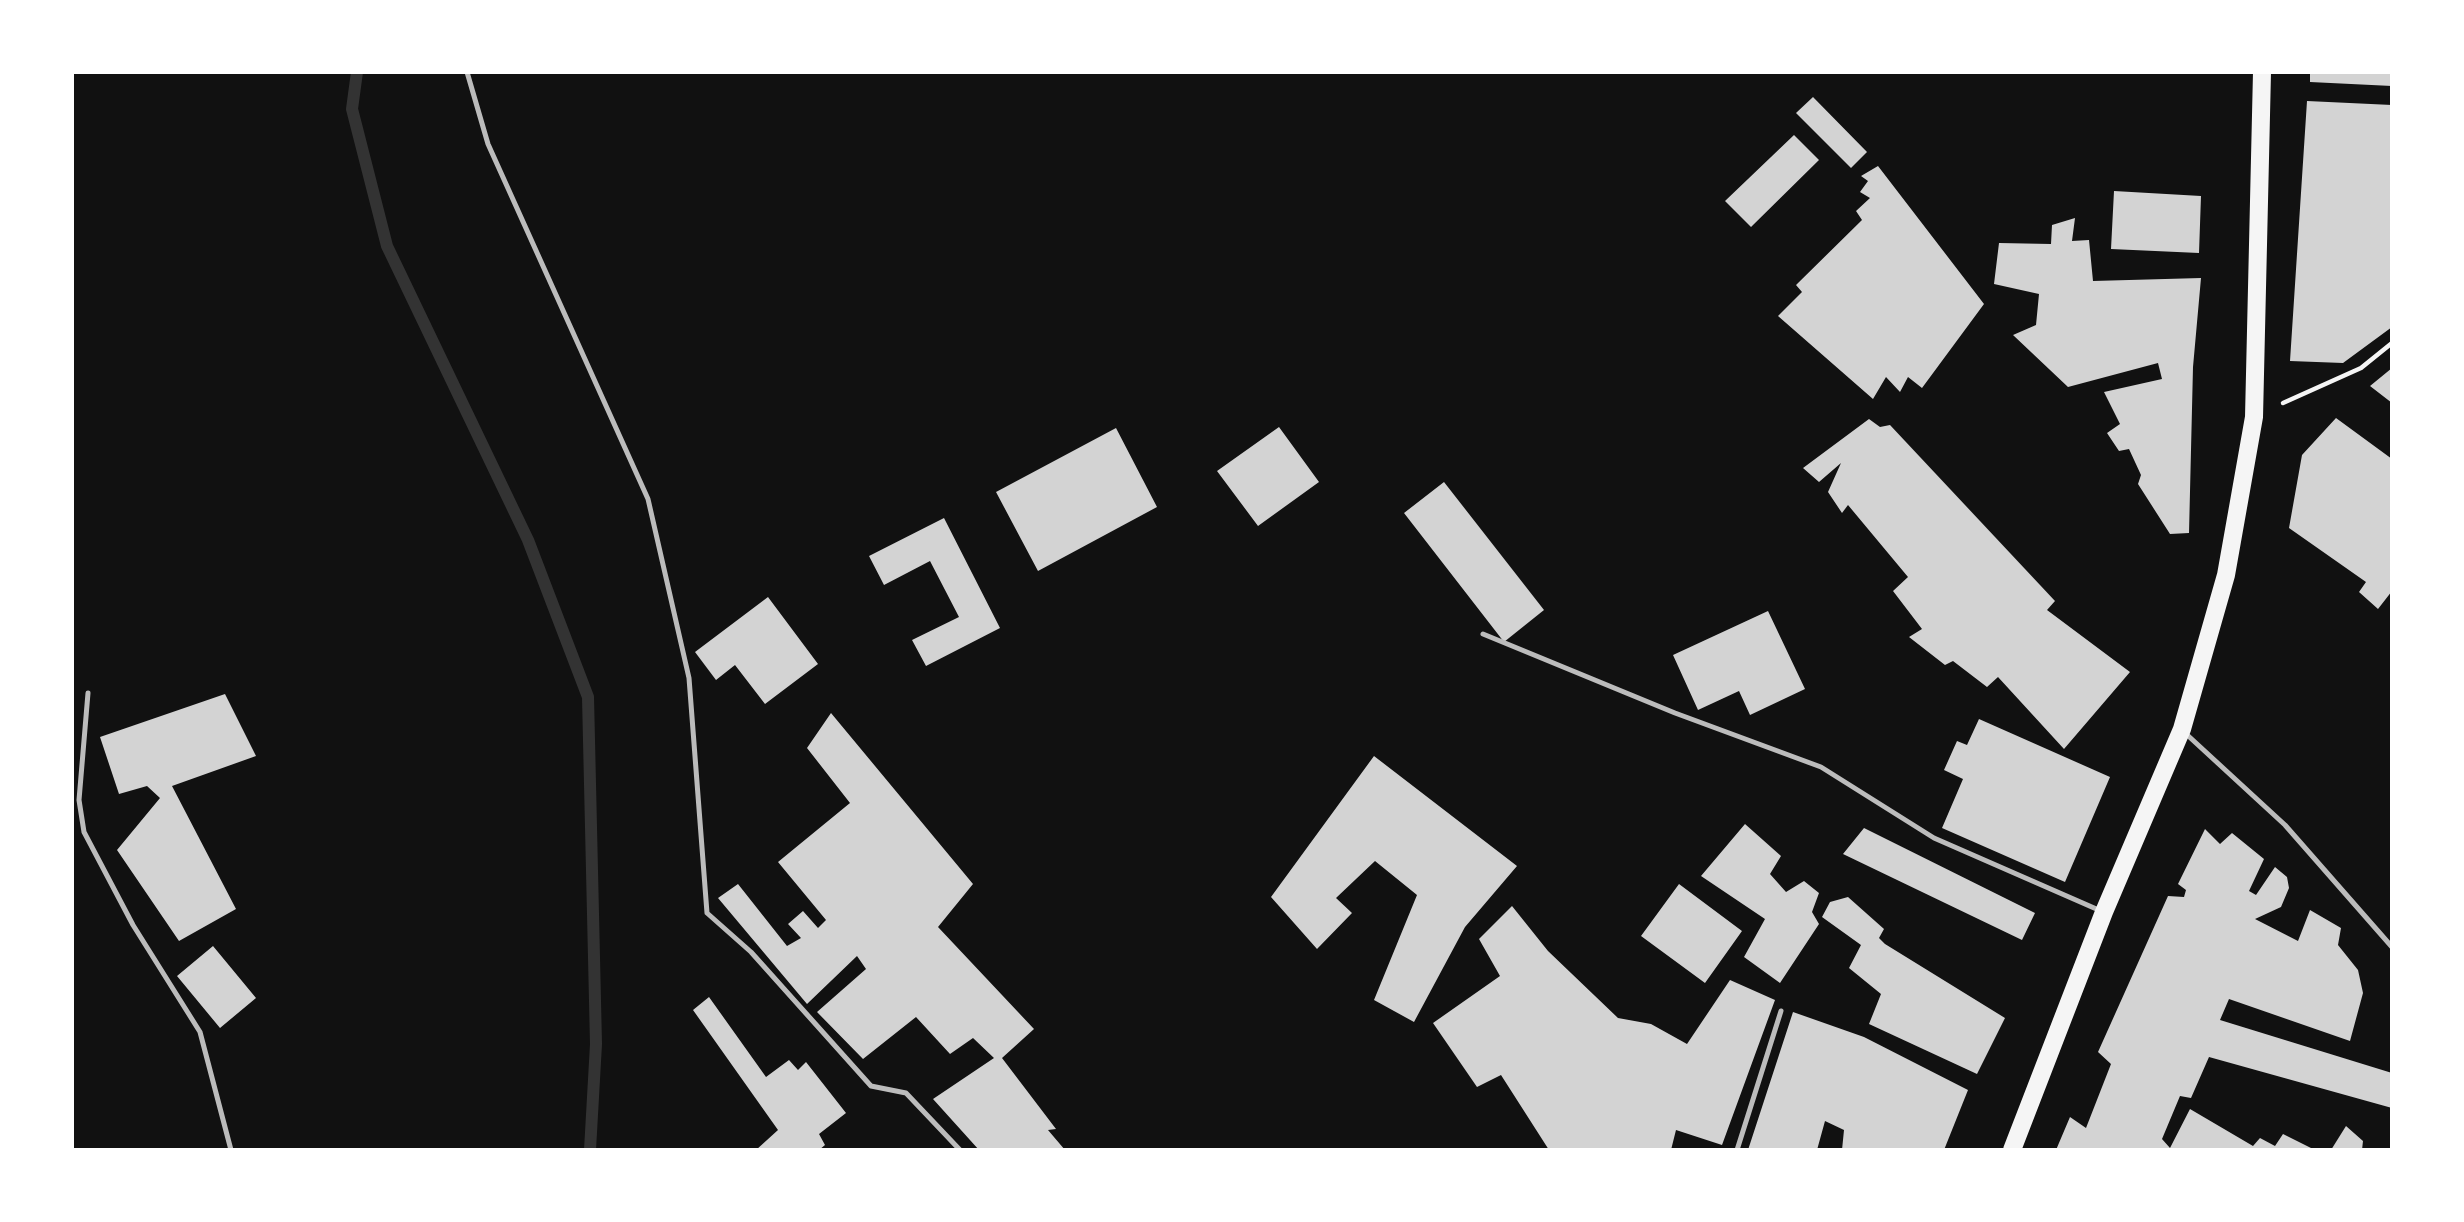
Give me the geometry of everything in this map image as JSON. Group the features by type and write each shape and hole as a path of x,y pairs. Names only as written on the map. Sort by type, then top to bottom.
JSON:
{"main road":[{"path":"2012,1150 2104,912 2182,730 2227,575 2254,417 2262,72"}],"lane":[{"path":"467,72 488,144 648,499 689,678 707,913 751,952 871,1086 906,1093 960,1150"},
{"path":"1483,634 1675,713 1821,767 1934,838 2104,912"},
{"path":"88,694 79,800 84,832 133,925 200,1032 231,1150"},
{"path":"2182,730 2285,825 2392,947"},
{"path":"1737,1150 1781,1011"}],"path":[{"path":"2254,417 2361,368 2392,343"}],"building":[{"path":"2310,72 2392,72 2392,86 2310,82"},
{"path":"1813,97 1867,152 1851,168 1796,113"},
{"path":"2307,101 2392,105 2392,327 2343,363 2290,361"},
{"path":"1794,135 1819,160 1751,227 1725,201"},
{"path":"1878,166 1984,304 1922,388 1908,377 1900,392 1886,377 1873,399 1778,316 1802,292 1796,285 1862,220 1856,211 1870,198 1860,192 1868,181 1861,176"},
{"path":"2114,191 2201,196 2199,253 2111,249"},
{"path":"2075,218 2072,241 2089,240 2093,281 2201,278 2193,367 2189,533 2170,534 2138,484 2141,475 2129,449 2119,451 2107,433 2120,424 2104,392 2162,379 2158,363 2068,387 2013,335 2036,325 2039,294 1994,284 1999,243 2051,244 2052,225"},
{"path":"2392,368 2392,403 2370,386"},
{"path":"2336,418 2392,459 2392,591 2378,609 2359,592 2366,582 2289,528 2302,455"},
{"path":"1869,419 1880,427 1890,425 2055,601 2047,610 2130,672 2064,749 1998,677 1987,687 1953,661 1945,665 1909,637 1922,629 1893,591 1908,577 1848,505 1842,513 1828,492 1841,463 1819,482 1803,468"},
{"path":"1279,427 1319,482 1258,526 1217,471"},
{"path":"1116,428 1157,507 1038,571 996,492"},
{"path":"1444,482 1544,610 1504,642 1404,513"},
{"path":"944,518 1000,628 926,666 912,640 959,617 930,561 884,585 869,556"},
{"path":"768,597 818,664 765,704 735,665 716,680 695,652"},
{"path":"1768,611 1805,689 1750,715 1739,691 1698,710 1673,655"},
{"path":"225,694 256,756 172,786 236,909 179,941 117,850 160,798 147,786 119,794 100,737"},
{"path":"831,713 973,884 938,927 1034,1029 1002,1058 1056,1129 1048,1130 1065,1150 979,1150 933,1099 994,1058 973,1038 950,1054 916,1017 863,1059 817,1012 866,969 857,956 807,1004 718,898 738,884 787,946 801,938 788,924 803,911 818,928 826,920 778,862 850,803 807,748"},
{"path":"1979,719 2110,777 2065,882 1942,828 1963,779 1944,770 1957,741 1967,745"},
{"path":"1374,756 1517,866 1465,927 1414,1022 1374,1000 1417,895 1375,861 1336,898 1352,913 1317,949 1271,897"},
{"path":"1745,824 1781,856 1770,874 1786,892 1804,881 1819,893 1812,912 1819,924 1780,983 1744,957 1765,919 1701,876"},
{"path":"1864,828 2035,913 2022,940 1843,854"},
{"path":"2205,829 2220,844 2232,833 2264,859 2249,891 2256,895 2275,867 2287,877 2289,888 2281,907 2255,919 2298,941 2310,910 2341,928 2338,945 2358,970 2363,993 2350,1041 2229,999 2220,1020 2392,1073 2392,1108 2209,1057 2191,1098 2180,1096 2162,1139 2170,1148 2190,1109 2253,1146 2260,1138 2275,1146 2283,1134 2315,1150 2056,1150 2070,1117 2086,1128 2111,1064 2098,1052 2168,896 2184,897 2186,890 2178,884"},
{"path":"1679,884 1742,931 1705,983 1641,936"},
{"path":"1848,897 1884,929 1879,938 1885,944 2005,1018 1977,1074 1869,1024 1881,994 1849,968 1861,945 1822,917 1830,902"},
{"path":"1512,906 1548,951 1618,1018 1651,1024 1687,1044 1730,980 1775,1000 1722,1145 1676,1130 1671,1150 1549,1150 1501,1075 1477,1087 1433,1023 1500,976 1479,939"},
{"path":"213,946 256,998 220,1028 177,976"},
{"path":"709,997 766,1077 789,1060 798,1070 806,1062 846,1113 819,1134 825,1145 819,1150 756,1150 778,1130 693,1010"},
{"path":"1793,1012 1864,1037 1968,1090 1944,1150 1842,1150 1844,1130 1825,1121 1817,1150 1748,1150"},
{"path":"2346,1126 2363,1141 2362,1150 2331,1150"}],"waterway":[{"path":"357,72 352,109 387,246 528,540 588,697 596,1044 590,1150"}]}
